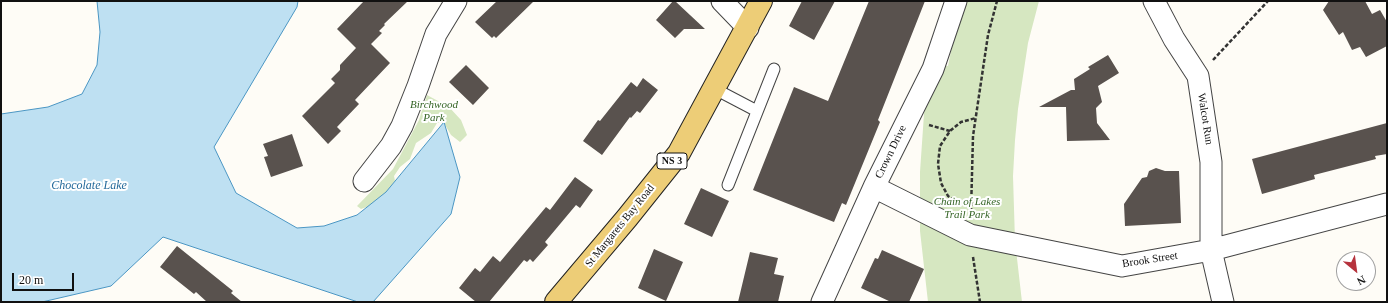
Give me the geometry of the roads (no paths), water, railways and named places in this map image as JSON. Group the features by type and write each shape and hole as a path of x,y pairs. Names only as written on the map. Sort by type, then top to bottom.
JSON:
{"main road":[{"name":"St Margarets Bay Road","path":"556,302 628,218 679,153 748,28 761,1"}],"street":[{"path":"364,182 391,146 402,126 436,34 456,1"},
{"path":"722,1 748,28"},
{"name":"Crown Drive","path":"822,302 874,187 932,69 956,1"},
{"name":"Walcot Run","path":"1154,1 1174,39 1198,76 1211,162 1211,250 1223,302"},
{"name":"Brook Street","path":"874,187 970,235 1122,266 1211,250 1387,204"}],"lane":[{"path":"728,185 774,69"},
{"path":"715,89 757,111"}],"water":[{"name":"Chocolate Lake","path":"97,1 298,1 297,7 214,147 236,193 297,228 324,226 357,215 386,192 444,122 460,177 451,214 373,302 358,302 163,237 111,286 42,302 1,302 1,114 48,107 82,94 97,65 100,32"}],"park label":[{"name":"Birchwood Park","path":"434,111"},
{"name":"Chain of Lakes Trail Park","path":"967,208"}]}
